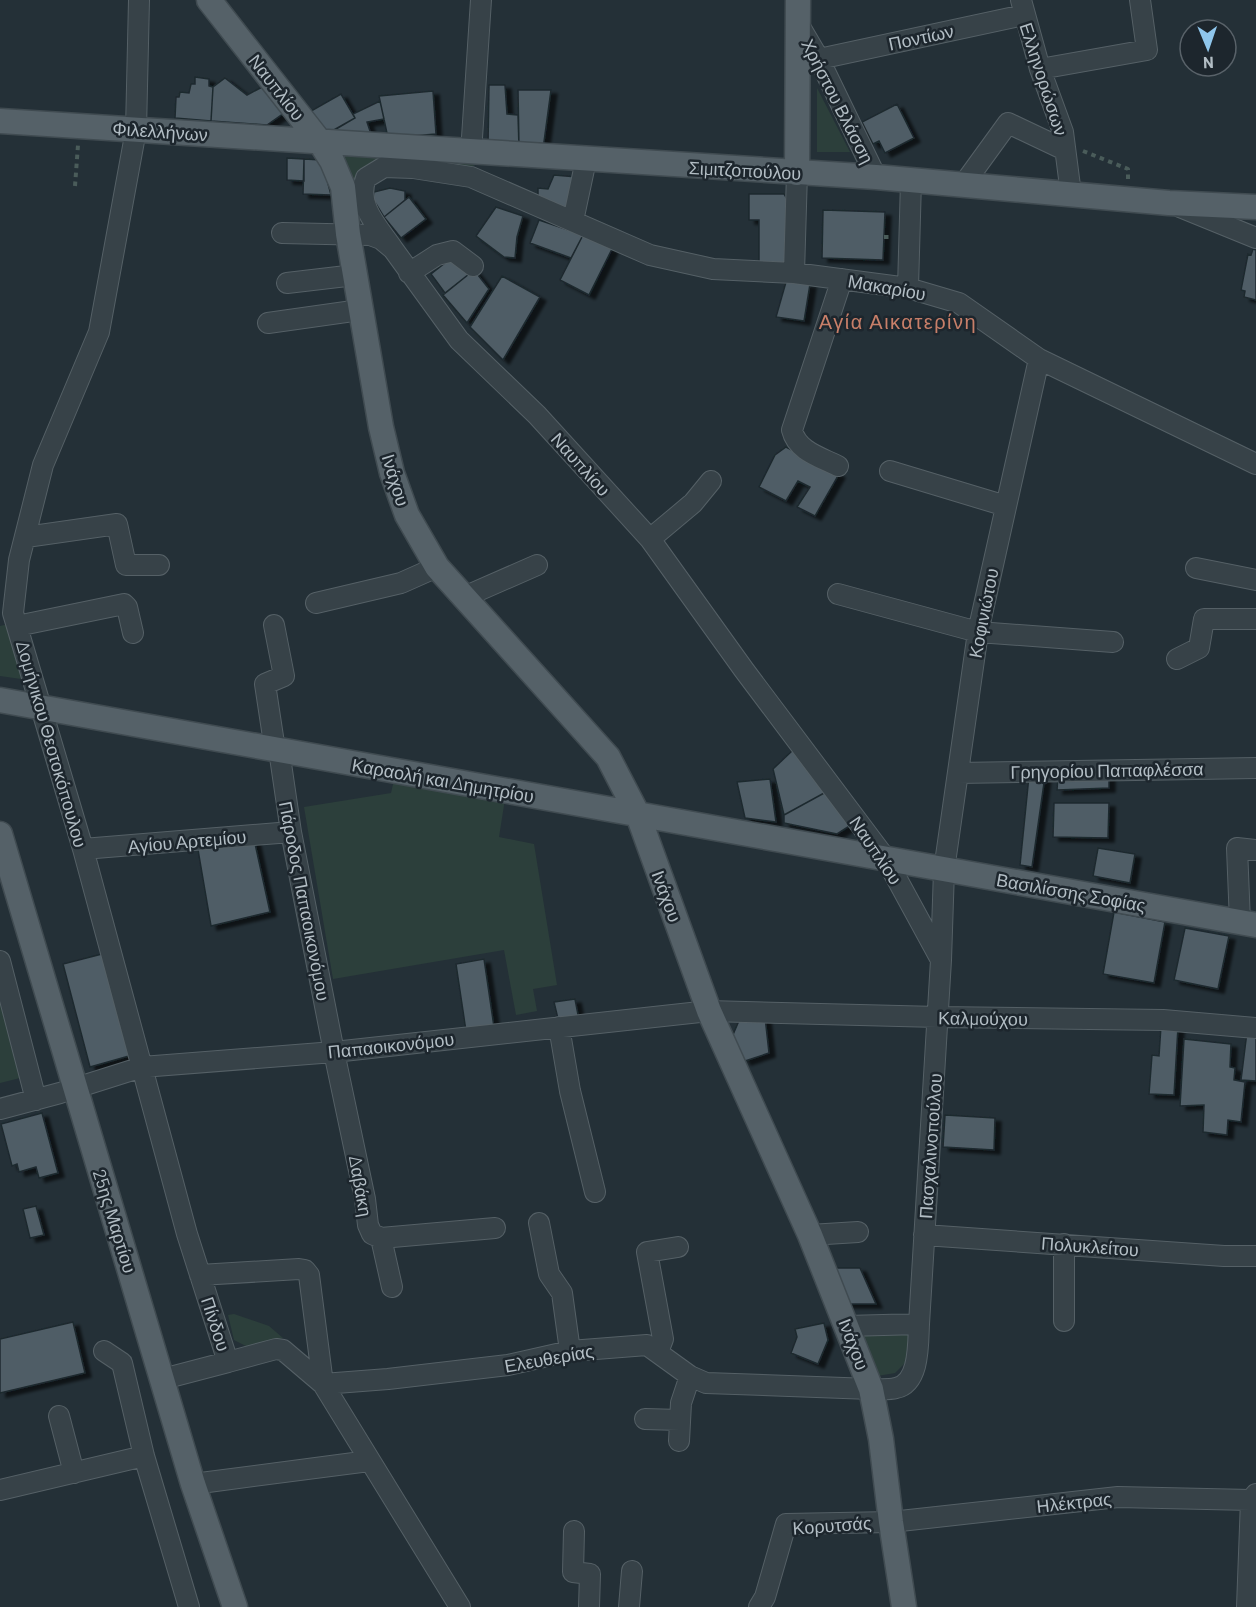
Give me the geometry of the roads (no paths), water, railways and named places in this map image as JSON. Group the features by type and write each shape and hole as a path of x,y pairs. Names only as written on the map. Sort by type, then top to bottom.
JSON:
{"main road":[{"name":"Χρήστου Βλάσση","path":"798,0 798,173"},
{"name":"Ναυπλίου","path":"212,1 332,161 343,187 348,234"},
{"name":"Φιλελλήνων","path":"0,121 320,142"},
{"name":"Σιμιτζοπούλου","path":"320,142 876,177 1169,203 1256,207"},
{"name":"Ινάχου","path":"348,234 381,427 392,473 406,515 437,567 608,757 638,815 709,1011 810,1235 847,1326 871,1389 881,1439 904,1607"},
{"name":"Καραολή και Δημητρίου","path":"0,700 886,859"},
{"name":"25ης Μαρτίου","path":"0,834 193,1484 235,1607"},
{"name":"Βασιλίσσης Σοφίας","path":"886,859 1248,923"}],"street":[{"name":"Δομήνικου Θεοτοκόπουλου","path":"139,0 136,130 99,332 43,465 20,560 13,613 83,849 142,1067"},
{"path":"481,0 481,153 491,185"},
{"path":"1040,69 1147,50 1140,0"},
{"name":"Ελληνορώσων","path":"1022,7 1040,69 1063,132 1071,194"},
{"name":"Ποντίων","path":"819,59 1022,7"},
{"name":"Χρήστου Βλάσση","path":"799,25 819,59 876,177"},
{"path":"963,185 1008,123 1065,146"},
{"path":"573,221 586,160"},
{"name":"Μακαρίου","path":"393,249 366,208 362,194 366,178 374,171 384,167 413,168 471,177 650,255 713,269 794,273 908,288 959,303 1039,359 1256,464"},
{"name":"Χρήστου Βλάσση","path":"794,273 798,173"},
{"path":"908,288 911,181"},
{"name":"Σιμιτζοπούλου","path":"1169,203 1256,238"},
{"path":"282,233 348,234"},
{"name":"Ναυπλίου","path":"348,234 370,235 381,239 393,249 459,340 537,416 650,539 744,670 886,859 941,960"},
{"path":"409,273 437,255 453,251 473,266"},
{"path":"287,283 355,275"},
{"path":"838,466 799,446 792,430 842,279"},
{"path":"268,323 360,310"},
{"name":"Κοφινιώτου","path":"944,870 978,633 1039,359"},
{"path":"890,471 1006,506"},
{"path":"650,539 693,503 711,481"},
{"path":"26,537 117,524 126,565 159,565"},
{"path":"464,597 537,565"},
{"path":"316,603 401,583 437,567"},
{"path":"1196,568 1256,580"},
{"path":"838,594 978,633 1113,642"},
{"path":"17,626 124,604 127,607 133,633"},
{"path":"1178,659 1199,648 1204,620 1256,619"},
{"name":"Πάροδος Παπαοικονόμου","path":"274,625 284,676 265,684 334,1052"},
{"name":"Γρηγορίου Παπαφλέσσα","path":"958,773 1256,768"},
{"name":"Αγίου Αρτεμίου","path":"83,849 291,832"},
{"path":"1248,923 1237,848 1256,850"},
{"name":"Πασχαλινοπούλου","path":"871,1389 898,1388 910,1378 917,1360 938,1017 944,870"},
{"path":"0,961 36,1100"},
{"name":"Καλμούχου","path":"709,1011 1163,1020 1256,1028"},
{"name":"Παπαοικονόμου","path":"0,1109 142,1067 334,1052 709,1011"},
{"path":"559,1026 573,1101 595,1192"},
{"name":"Δαβάκη","path":"334,1052 365,1198 368,1225 372,1234 381,1238 495,1228"},
{"name":"Πίνδου","path":"142,1067 200,1275 228,1362 276,1349 283,1350 323,1384 460,1607"},
{"path":"539,1223 549,1274 562,1293 570,1351"},
{"path":"810,1235 858,1232"},
{"name":"Πολυκλείτου","path":"924,1235 1224,1256 1256,1256"},
{"path":"381,1238 392,1287"},
{"path":"1064,1244 1064,1321"},
{"path":"658,1352 663,1339 647,1252 678,1247"},
{"path":"200,1275 305,1270 309,1275 323,1384"},
{"path":"847,1326 919,1324"},
{"name":"Ελευθερίας","path":"323,1384 508,1365 570,1351 647,1345 690,1376 706,1383 871,1389"},
{"path":"104,1352 122,1363 144,1456 189,1607"},
{"path":"163,1378 228,1362"},
{"path":"679,1441 684,1389 690,1376"},
{"path":"59,1416 74,1473"},
{"path":"645,1419 680,1420"},
{"path":"0,1490 144,1456"},
{"path":"193,1484 369,1461"},
{"name":"Ηλέκτρας","path":"891,1522 1118,1497 1253,1497"},
{"path":"1247,1607 1253,1497"},
{"name":"Κορυτσάς","path":"759,1607 765,1597 786,1524 891,1522"},
{"path":"574,1531 573,1572 590,1574 589,1607"},
{"path":"629,1607 632,1571"}],"district":[{"name":"Αγία Αικατερίνη","path":"898,321"}]}
